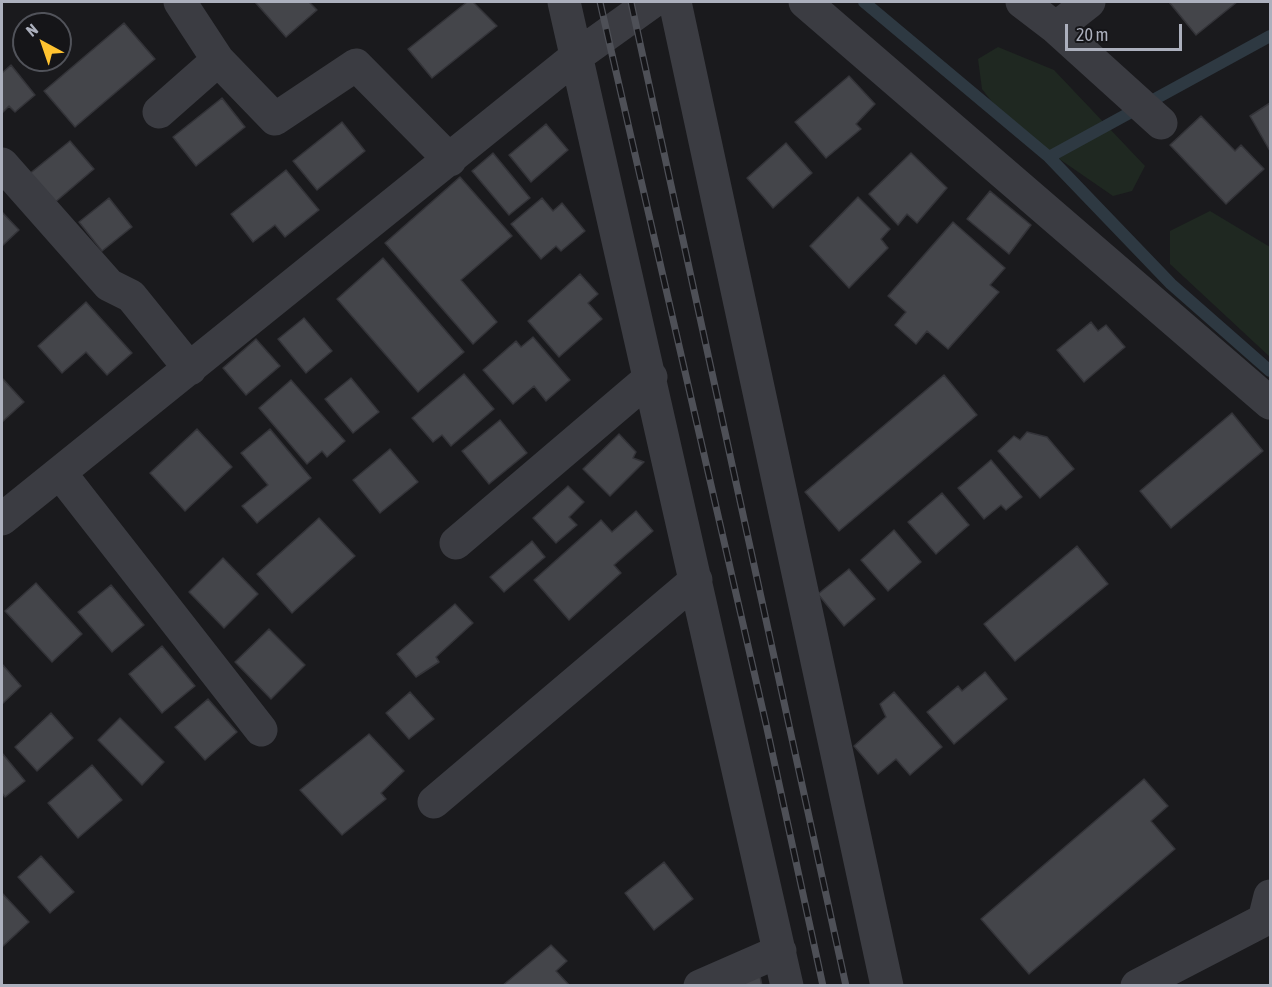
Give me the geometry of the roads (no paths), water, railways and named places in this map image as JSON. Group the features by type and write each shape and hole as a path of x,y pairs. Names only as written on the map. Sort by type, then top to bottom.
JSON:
{"street":[{"path":"180,2 218,60 275,119 357,65 450,160"},
{"path":"564,2 578,55 787,986"},
{"path":"2,519 578,55 652,2"},
{"path":"675,2 886,986"},
{"path":"805,2 1270,403"},
{"path":"1022,2 1056,28 1161,123"},
{"path":"1056,28 1089,2"},
{"path":"159,112 218,60"},
{"path":"2,164 109,285 131,296 190,369"},
{"path":"456,543 651,378"},
{"path":"60,473 261,730"},
{"path":"434,802 696,580"},
{"path":"1137,986 1264,920 1270,896"},
{"path":"700,986 780,951"}],"waterway":[{"path":"864,2 1049,157 1171,284 1270,371"},
{"path":"1049,157 1270,36"}],"railway":[{"path":"600,2 766,724 823,986"},
{"path":"631,2 846,986"}]}
